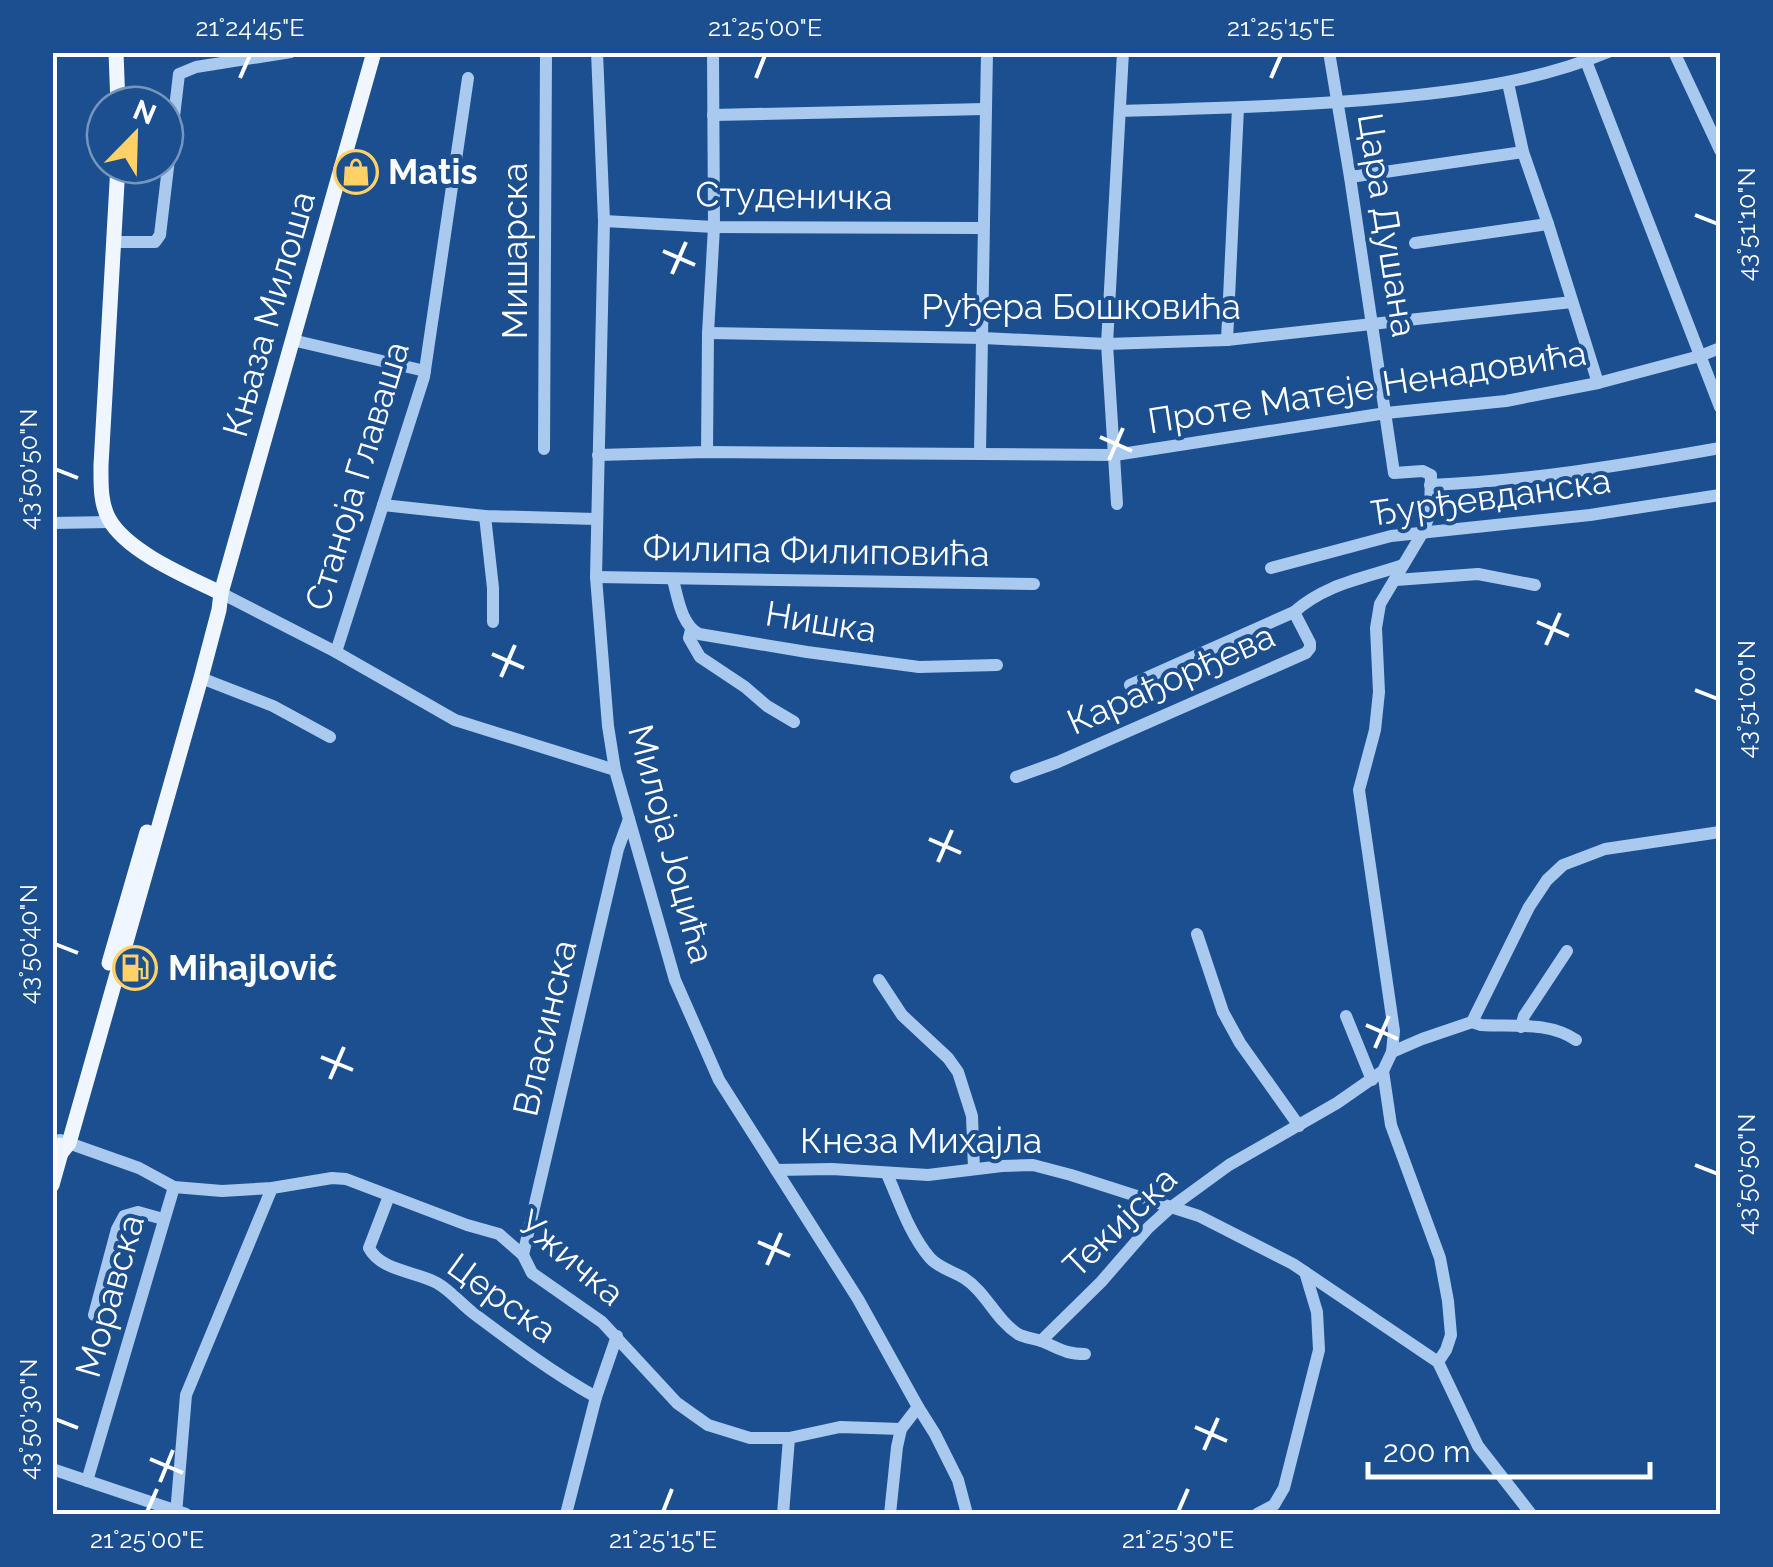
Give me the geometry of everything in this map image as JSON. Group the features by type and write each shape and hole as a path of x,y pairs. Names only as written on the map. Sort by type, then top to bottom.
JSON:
{"main road":[{"path":"116,52 117,85"},
{"name":"Књаза Милоша","path":"86,1067 201,678 221,593 373,53"},
{"path":"117,185 101,481 104,506 125,538 221,593"},
{"name":"Књаза Милоша","path":"86,1067 209,614 221,593"},
{"path":"52,1185 86,1067"}],"street":[{"path":"114,242 155,242 160,235 179,74 196,67 291,52"},
{"name":"Мишарска","path":"544,450 546,52"},
{"name":"Милоја Јоцића","path":"597,52 604,221 596,577 608,726 616,770 675,980 719,1080 858,1299 935,1434 958,1480 967,1514"},
{"path":"707,452 714,227 713,52"},
{"path":"980,452 988,52"},
{"path":"1116,504 1107,344 1123,52"},
{"name":"Цара Душана","path":"1329,52 1394,473 1423,470 1430,473 1430,485"},
{"path":"1121,110 1337,103 1444,92 1508,83 1608,52"},
{"path":"1674,52 1720,150"},
{"path":"1586,61 1720,407"},
{"name":"Станоја Главаша","path":"336,652 425,371 468,78"},
{"path":"1508,83 1523,152 1598,383"},
{"path":"714,115 985,108"},
{"path":"1227,340 1238,108"},
{"path":"1350,177 1523,152"},
{"name":"Студеничка","path":"604,221 714,227 983,228"},
{"path":"1415,243 1548,224"},
{"name":"Руђера Бошковића","path":"708,333 1107,344 1227,340 1572,302"},
{"path":"292,340 425,371"},
{"name":"Проте Матеје Ненадовића","path":"598,455 1115,455 1386,413 1506,401 1598,383 1720,348"},
{"path":"1377,1075 1392,1052 1394,1031 1359,790 1375,730 1379,692 1376,628 1380,604 1423,532 1430,513 1430,485 1597,470 1720,448"},
{"name":"Ђурђевданска","path":"1271,568 1390,536 1590,515 1720,496"},
{"path":"383,505 485,516 596,519"},
{"path":"485,516 493,588 492,622"},
{"path":"52,522 111,522"},
{"path":"1130,685 1294,612 1307,600 1344,581 1402,565"},
{"path":"1396,580 1478,574 1535,585"},
{"name":"Филипа Филиповића","path":"596,577 1034,584"},
{"path":"673,580 691,630 689,638 700,657 794,722"},
{"path":"221,593 336,652 455,720 616,770"},
{"name":"Карађорђева","path":"1016,776 1058,762 1306,652 1310,643 1294,612"},
{"name":"Нишка","path":"691,630 806,652 919,667 997,665"},
{"path":"201,678 273,706 330,737"},
{"name":"Власинска","path":"523,1255 618,849 630,817"},
{"path":"1472,1022 1530,907 1547,880 1563,865 1604,849 1720,832"},
{"path":"1197,934 1224,1012 1240,1043 1299,1126"},
{"path":"1521,1027 1524,1016 1567,951"},
{"path":"879,980 902,1015 958,1072 972,1116 974,1169"},
{"path":"1346,1016 1377,1075 1390,1125 1440,1258 1451,1336 1438,1362 1478,1446 1532,1514"},
{"path":"1392,1052 1472,1022 1546,1027 1576,1040"},
{"name":"Текијска","path":"1040,1341 1170,1208 1229,1165 1299,1126 1377,1075"},
{"name":"Ужичка","path":"63,1145 139,1168 174,1187 272,1188 346,1179 499,1234 523,1255 532,1273 602,1322 677,1402 708,1425 750,1438 790,1438 840,1428 901,1429"},
{"name":"Кнеза Михајла","path":"776,1170 928,1174 1033,1165 1071,1174 1198,1216 1294,1264 1438,1362"},
{"path":"887,1174 930,1258 964,1278 1022,1336 1069,1354 1085,1354"},
{"name":"Моравска","path":"87,1480 174,1187"},
{"path":"52,1470 180,1513 186,1395 272,1188"},
{"name":"Церска","path":"389,1196 370,1248 378,1261 433,1281 454,1294 468,1309 558,1376 596,1397"},
{"path":"94,1315 124,1216 138,1212 163,1219"},
{"path":"1256,1514 1274,1505 1284,1488 1319,1350 1318,1312 1305,1272"},
{"path":"566,1514 596,1397 617,1336"},
{"path":"890,1514 901,1429 918,1407"},
{"path":"783,1514 790,1438"}],"place":[{"name":"Matis","path":"356,172"},
{"name":"Mihajlović","path":"135,968"}]}
